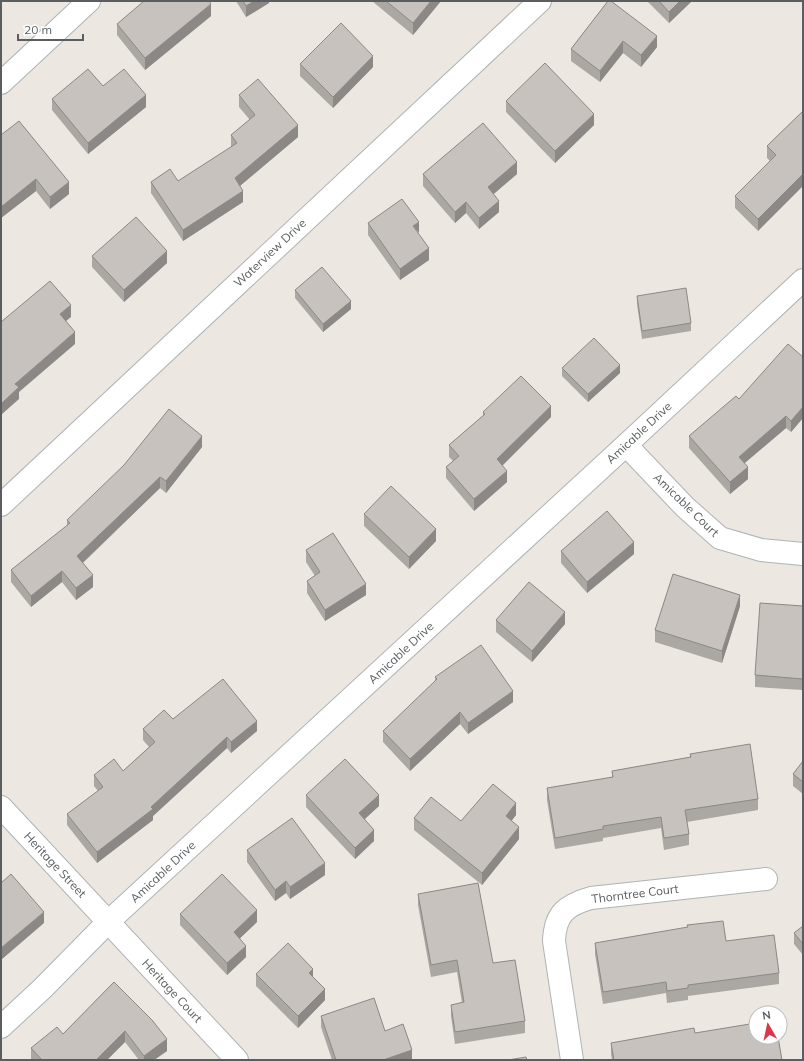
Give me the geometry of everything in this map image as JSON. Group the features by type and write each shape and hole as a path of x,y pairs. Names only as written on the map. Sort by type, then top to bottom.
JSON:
{"street":[{"path":"1,83 89,1"},
{"name":"Waterview Drive","path":"1,505 540,1"},
{"name":"Amicable Drive","path":"1,1027 43,988 108,922 803,280"},
{"name":"Amicable Court","path":"626,445 685,507 720,538 761,550 803,554"},
{"name":"Heritage Street","path":"1,807 108,922"},
{"name":"Thorntree Court","path":"572,1060 554,941 556,922 566,909 571,905 591,898 766,879"},
{"name":"Heritage Court","path":"108,922 237,1060"}],"building":[{"path":"144,1 209,1 211,4 145,58 117,24"},
{"path":"243,1 254,1 246,6"},
{"path":"386,1 431,1 413,23"},
{"path":"608,1 611,1 657,36 641,55 623,41 600,71 571,49"},
{"path":"659,1 680,1 669,12"},
{"path":"341,23 373,56 333,97 300,64"},
{"path":"545,63 594,114 555,151 506,101"},
{"path":"88,69 103,86 124,69 146,95 88,143 52,99"},
{"path":"258,79 298,125 235,178 243,191 183,230 151,182 170,169 178,181 237,143 231,135 255,115 239,95"},
{"path":"803,111 803,174 758,219 735,196 776,155 767,146"},
{"path":"19,121 69,182 50,197 36,179 1,207 1,135"},
{"path":"483,123 517,162 488,187 499,201 479,218 466,202 455,212 423,174"},
{"path":"402,199 419,222 413,226 429,248 400,269 368,223"},
{"path":"136,217 167,251 124,290 92,256"},
{"path":"322,267 351,301 323,324 295,290"},
{"path":"50,281 71,305 60,314 75,332 15,384 19,387 1,404 1,322"},
{"path":"686,288 691,323 642,331 637,296"},
{"path":"594,338 620,365 588,394 562,368"},
{"path":"788,344 803,357 803,407 791,421 786,416 739,457 748,467 730,482 689,436 736,396 739,399"},
{"path":"521,376 551,406 497,459 507,471 474,499 446,467 459,456 449,445 485,414 483,412"},
{"path":"169,409 202,436 166,481 160,477 77,556 93,575 76,588 62,571 31,596 11,570 70,523 67,520 124,465"},
{"path":"391,486 436,529 409,557 364,514"},
{"path":"607,511 634,542 587,582 561,551"},
{"path":"333,533 366,584 325,610 307,581 320,572 306,550"},
{"path":"673,574 740,595 722,651 655,630"},
{"path":"529,582 565,612 532,651 496,620"},
{"path":"760,603 803,606 803,679 755,675"},
{"path":"481,645 513,691 468,723 460,712 410,759 383,731 437,679 435,677"},
{"path":"223,679 257,721 231,742 227,737 151,807 153,809 97,852 67,814 103,787 94,775 114,759 123,771 155,742 143,729 164,710 173,719"},
{"path":"750,744 758,799 685,810 689,834 664,838 661,817 603,826 603,829 555,838 547,788 613,777 612,771 691,757 690,754"},
{"path":"345,759 379,795 359,813 374,830 355,848 306,795"},
{"path":"803,761 803,782 793,774"},
{"path":"493,784 516,803 506,816 519,827 482,873 414,818 431,797 461,821"},
{"path":"292,818 325,863 290,887 286,881 275,890 247,850"},
{"path":"11,874 44,912 1,948 1,883"},
{"path":"222,874 257,910 234,932 246,946 227,963 180,914"},
{"path":"478,883 493,963 515,960 525,1021 455,1032 451,1005 464,1002 457,960 431,965 418,894"},
{"path":"723,921 726,941 774,935 779,973 688,985 688,988 667,991 666,982 603,992 595,943 688,927 687,925"},
{"path":"803,926 803,944 794,933"},
{"path":"288,943 313,969 309,973 325,989 298,1016 256,974"},
{"path":"114,982 152,1020 167,1039 144,1056 125,1031 96,1060 42,1060 31,1048 57,1027 63,1034"},
{"path":"374,998 385,1031 403,1024 412,1050 383,1060 336,1060 321,1016"},
{"path":"748,1024 748,1045 779,1045 782,1060 614,1060 611,1043 694,1028 695,1033"},
{"path":"526,1057 527,1060 508,1060"}]}
